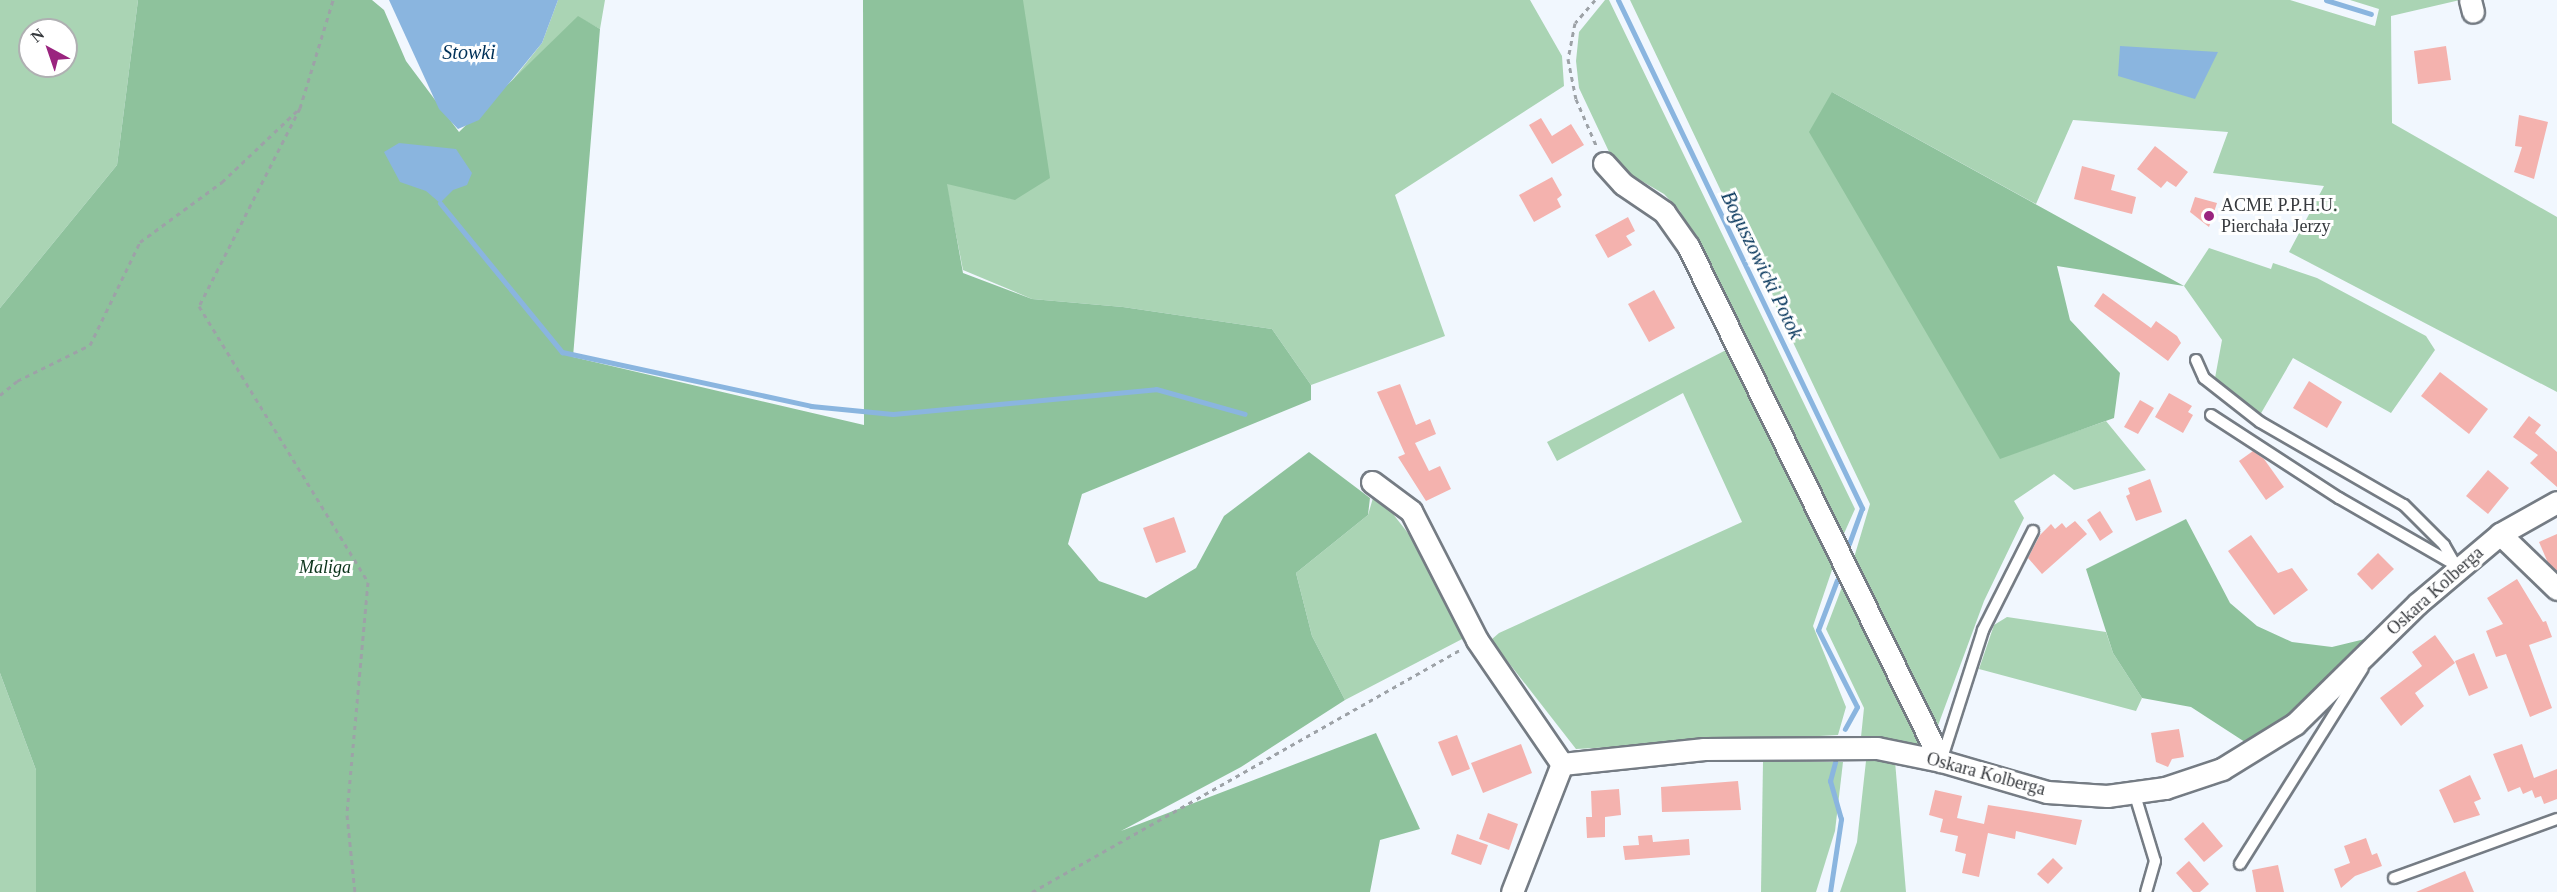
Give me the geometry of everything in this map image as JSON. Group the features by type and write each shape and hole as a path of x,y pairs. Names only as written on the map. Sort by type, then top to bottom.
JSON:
{"street":[{"path":"1604,163 1623,184 1664,212 1688,246 1941,761"},
{"path":"1371,482 1411,511 1477,640 1562,764 1512,892"},
{"name":"Oskara Kolberga","path":"1562,764 1704,748 1876,748 1941,761 2047,792 2107,796 2165,788 2222,769 2286,730 2455,566 2500,534 2557,502"},
{"path":"2500,534 2557,589"}],"lane":[{"path":"2196,360 2204,378 2260,422 2404,505 2444,544 2455,566"},
{"path":"2211,415 2339,498 2455,566"},
{"path":"1941,761 1983,630 2033,531"},
{"path":"2240,864 2381,639"},
{"path":"2134,792 2155,861 2146,892"},
{"path":"2394,878 2557,819"}],"path":[{"path":"333,0 300,108 199,306 368,582 347,815 355,892"},
{"path":"1595,0 1575,23 1568,59 1575,99 1604,163"},
{"path":"0,395 17,381 90,345 140,242 222,182 300,108"},
{"path":"1032,892 1477,640"}],"green space":[{"path":"0,0 138,0 117,165 0,308"},
{"name":"Maliga","path":"138,0 372,0 384,10 406,61 459,132 578,16 600,29 573,357 864,425 863,0 1023,0 1050,178 1015,200 947,184 963,273 1032,299 1123,307 1272,329 1311,385 1311,400 1082,494 1068,544 1099,581 1146,598 1196,568 1224,516 1309,452 1370,498 1368,515 1296,573 1312,636 1345,700 1241,767 1121,831 1376,733 1420,829 1380,840 1370,892 36,892 36,770 0,673 0,308 117,165"},
{"path":"558,0 605,0 600,29 578,17 511,82 542,43"},
{"path":"1008,0 1530,0 1562,56 1564,86 1395,195 1445,336 1311,385 1272,329 1123,307 1032,299 963,270 946,183 1013,199"},
{"path":"1605,0 1609,0 1855,509 1842,538 1800,462 1680,211 1664,194 1626,172 1611,156 1579,88 1576,61 1579,32"},
{"path":"1630,0 2290,0 2375,26 2379,9 2350,0 2460,0 2391,16 2392,123 2557,217 2557,392 2289,252 2324,186 2213,173 2228,132 2073,120 2036,204 1832,92 2000,458 2106,421 2146,470 2074,490 2054,474 2014,501 2024,518 1984,601 1936,731 1853,561 1870,504"},
{"path":"1832,92 2184,286 2057,266 2070,320 2120,373 2114,418 2000,459 1809,132"},
{"path":"2209,248 2271,269 2273,263 2317,278 2426,336 2435,350 2391,413 2293,358 2260,415 2215,378 2222,340 2184,286"},
{"path":"1728,349 1834,564 1813,626 1846,707 1838,735 1576,749 1491,640 1499,633 1742,522 1683,393 1557,461 1547,442"},
{"path":"1375,491 1422,551 1466,637 1345,700 1312,636 1296,573 1368,515"},
{"path":"2186,519 2230,603 2257,626 2292,642 2332,647 2365,639 2286,720 2248,744 2191,707 2142,698 2113,653 2086,569"},
{"path":"1845,579 1926,749 1861,737 1864,708 1826,629"},
{"path":"2007,617 2106,632 2113,653 2142,698 2136,711 1979,669 1994,625"},
{"path":"0,673 36,770 36,892 0,892"},
{"path":"1763,761 1843,762 1835,831 1816,892 1761,892"},
{"path":"1866,761 1895,761 1906,892 1840,892 1857,842"}],"water":[{"name":"Stowki","path":"389,0 558,0 542,43 479,120 458,129 439,109"},
{"path":"2120,46 2218,52 2195,99 2118,76"},
{"path":"399,143 456,149 472,173 467,185 453,190 440,203 426,191 400,182 384,152"}],"building":[{"path":"2446,46 2451,80 2418,84 2414,51"},
{"path":"2519,115 2548,122 2534,179 2514,172 2522,147 2515,146"},
{"path":"1541,118 1552,136 1571,124 1584,145 1552,164 1529,125"},
{"path":"2155,146 2188,172 2176,187 2167,181 2161,188 2137,169"},
{"path":"2082,166 2115,175 2111,190 2136,197 2132,214 2074,199"},
{"path":"1552,177 1562,195 1557,199 1561,207 1534,222 1519,195"},
{"path":"2195,197 2217,203 2209,227 2190,212"},
{"path":"1628,217 1635,231 1626,236 1632,245 1608,258 1595,235"},
{"path":"1654,290 1675,328 1649,342 1628,304"},
{"path":"2103,293 2151,328 2156,321 2177,336 2181,343 2168,361 2094,306"},
{"path":"2440,372 2488,409 2469,434 2421,396"},
{"path":"2309,381 2342,402 2327,428 2293,408"},
{"path":"1400,384 1416,425 1430,419 1436,434 1415,443 1429,471 1440,466 1451,489 1426,501 1398,457 1405,454 1377,392"},
{"path":"2169,393 2192,406 2188,412 2193,415 2183,433 2155,417"},
{"path":"2140,400 2154,408 2138,434 2124,427"},
{"path":"2529,416 2541,425 2535,433 2557,452 2557,487 2530,463 2538,455 2513,437"},
{"path":"2253,451 2264,459 2284,487 2266,500 2239,461"},
{"path":"2488,470 2509,488 2488,514 2466,496"},
{"path":"2150,479 2162,512 2136,521 2126,496 2130,494 2128,488"},
{"path":"2100,511 2113,532 2100,541 2087,520"},
{"path":"1174,517 1186,552 1156,563 1143,528"},
{"path":"2075,521 2087,534 2042,574 2028,558 2040,535 2051,524 2055,529 2062,523 2066,528"},
{"path":"2557,534 2557,571 2548,563 2539,542"},
{"path":"2251,535 2278,573 2292,568 2308,590 2274,615 2228,551"},
{"path":"2378,553 2394,569 2372,590 2357,574"},
{"path":"2517,579 2543,622 2546,621 2552,637 2529,645 2552,708 2530,717 2506,654 2496,657 2486,631 2503,624 2487,598"},
{"path":"2435,635 2455,663 2415,693 2424,706 2401,726 2380,698 2422,666 2412,652"},
{"path":"2474,653 2488,688 2469,696 2455,661"},
{"path":"2179,729 2184,757 2172,759 2168,767 2156,762 2151,733"},
{"path":"1457,735 1470,769 1452,776 1438,742"},
{"path":"1521,744 1532,773 1483,793 1471,763"},
{"path":"2522,744 2534,778 2557,769 2557,799 2544,804 2541,796 2535,798 2532,790 2523,794 2520,787 2508,792 2493,754"},
{"path":"2470,775 2481,799 2474,802 2480,815 2454,823 2439,790"},
{"path":"1738,781 1741,810 1662,812 1661,787"},
{"path":"1619,789 1621,815 1605,817 1605,837 1587,838 1586,817 1592,817 1591,791"},
{"path":"1935,790 1962,796 1957,818 1984,824 1988,805 2082,820 2076,845 2016,831 2015,839 1988,833 1979,877 1962,873 1966,854 1955,851 1958,836 1940,832 1943,819 1929,815"},
{"path":"1488,813 1518,824 1509,850 1479,839"},
{"path":"2203,822 2223,846 2204,862 2184,839"},
{"path":"1457,834 1488,845 1481,865 1451,854"},
{"path":"1652,835 1653,842 1689,839 1690,855 1625,860 1623,846 1639,845 1638,836"},
{"path":"2366,838 2372,855 2377,853 2382,866 2355,876 2341,888 2334,869 2350,863 2344,846"},
{"path":"2053,858 2063,868 2048,884 2037,874"},
{"path":"2189,861 2209,884 2200,892 2193,892 2176,873"},
{"path":"2278,865 2284,892 2256,892 2252,870"},
{"path":"2465,871 2474,892 2416,892"}],"waterway":[{"name":"Boguszowicki Potok","path":"1618,0 1862,508 1849,544"},
{"path":"2326,0 2371,14"},
{"path":"440,203 562,352 811,406 893,414 1156,389 1245,414"},
{"name":"Boguszowicki Potok","path":"1837,580 1818,630 1857,707 1845,729"},
{"path":"1830,892 1841,819 1830,781 1835,762"}],"place":[{"name":"ACME P.P.H.U. Pierchała Jerzy","path":"2209,216"}]}
